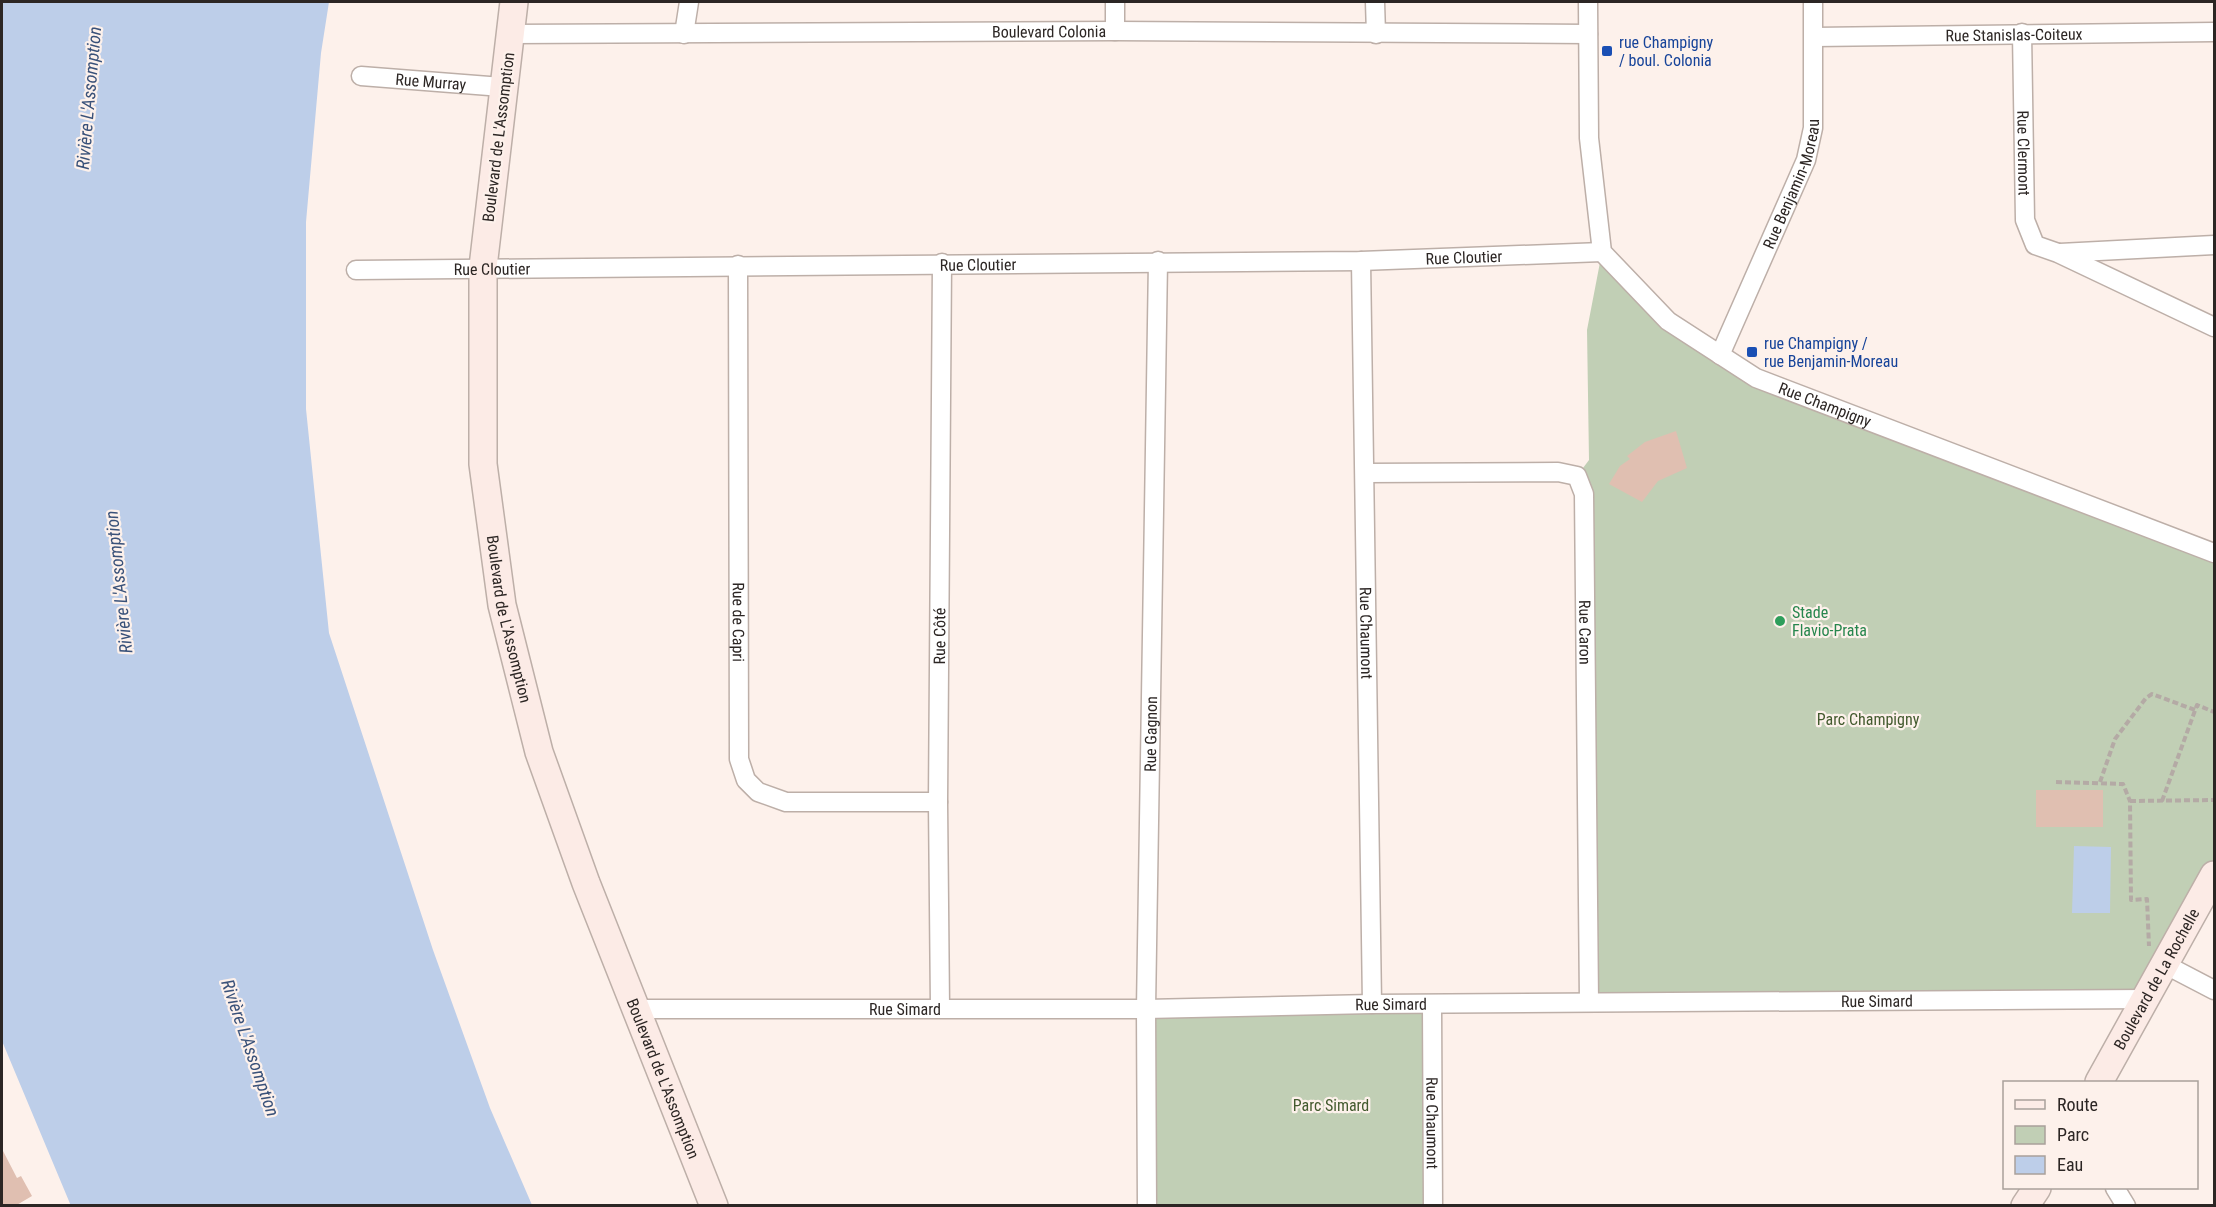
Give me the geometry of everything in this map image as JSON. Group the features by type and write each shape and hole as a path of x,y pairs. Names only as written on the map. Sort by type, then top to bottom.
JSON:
{"street":[{"name":"Boulevard de L'Assomption","path":"514,2 502,87 483,267 483,464 502,605 539,752 586,883 714,1206"},
{"path":"684,34 689,2"},
{"path":"1115,2 1115,30"},
{"path":"1375,2 1376,34"},
{"path":"1588,2 1589,138 1602,252"},
{"name":"Rue Benjamin-Moreau","path":"1720,356 1806,160 1813,128 1813,2"},
{"name":"Boulevard Colonia","path":"511,34 1115,30 1376,34 1588,33"},
{"name":"Rue Stanislas-Coiteux","path":"1814,37 2214,32"},
{"name":"Rue Clermont","path":"2022,33 2025,220 2035,245 2058,253 2214,327"},
{"name":"Rue Murray","path":"361,76 502,87"},
{"path":"2058,253 2214,245"},
{"name":"Rue Cloutier","path":"356,270 483,267 1361,261 1602,252"},
{"name":"Rue Champigny","path":"1602,252 1668,321 1756,378 2214,553"},
{"name":"Rue Gagnon","path":"1147,1206 1146,1009 1158,261"},
{"name":"Rue Chaumont","path":"1361,261 1372,1004"},
{"name":"Rue Côté","path":"940,1008 942,263"},
{"name":"Rue de Capri","path":"738,265 740,759 747,780 759,792 786,802 939,802"},
{"name":"Rue Caron","path":"1365,474 1558,472 1577,476 1584,494 1589,1002"},
{"name":"Boulevard de La Rochelle","path":"2100,1081 2146,999 2158,961 2212,885"},
{"path":"2158,961 2214,990"},
{"name":"Rue Simard","path":"637,1009 1146,1009 1372,1004 2146,999"},
{"name":"Rue Chaumont","path":"1432,1005 1433,1206"},
{"path":"2025,1206 2036,1189"},
{"path":"2116,1189 2126,1206"}],"path":[{"path":"2100,782 2115,739 2146,698 2152,694 2195,710"},
{"path":"2162,801 2197,705 2214,712"},
{"path":"2056,782 2123,784 2130,801 2131,900 2147,899 2158,961"},
{"path":"2130,801 2214,800"}],"green space":[{"name":"Parc Champigny","path":"1602,252 1720,355 2214,549 2214,875 2150,991 1589,1002 1577,476 1589,460 1587,330"},
{"name":"Parc Simard","path":"1432,1005 1433,1205 1147,1205 1146,1009"}],"water":[{"name":"Rivière L'Assomption","path":"2,2 329,2 321,53 306,222 306,409 329,633 433,950 490,1108 532,1205 71,1206 2,1041"},
{"path":"2074,846 2111,847 2110,913 2072,913"}],"building":[{"path":"1676,431 1687,468 1658,481 1642,502 1609,484 1620,466 1630,459 1627,456 1645,442"},
{"path":"2036,790 2103,790 2103,827 2036,827"},
{"path":"2,1149 17,1178 21,1176 32,1196 15,1206 2,1206"}],"place":[{"name":"rue Champigny / boul. Colonia","path":"1607,51"},
{"name":"rue Champigny / rue Benjamin-Moreau","path":"1752,352"},
{"name":"Stade Flavio-Prata","path":"1780,621"}]}
